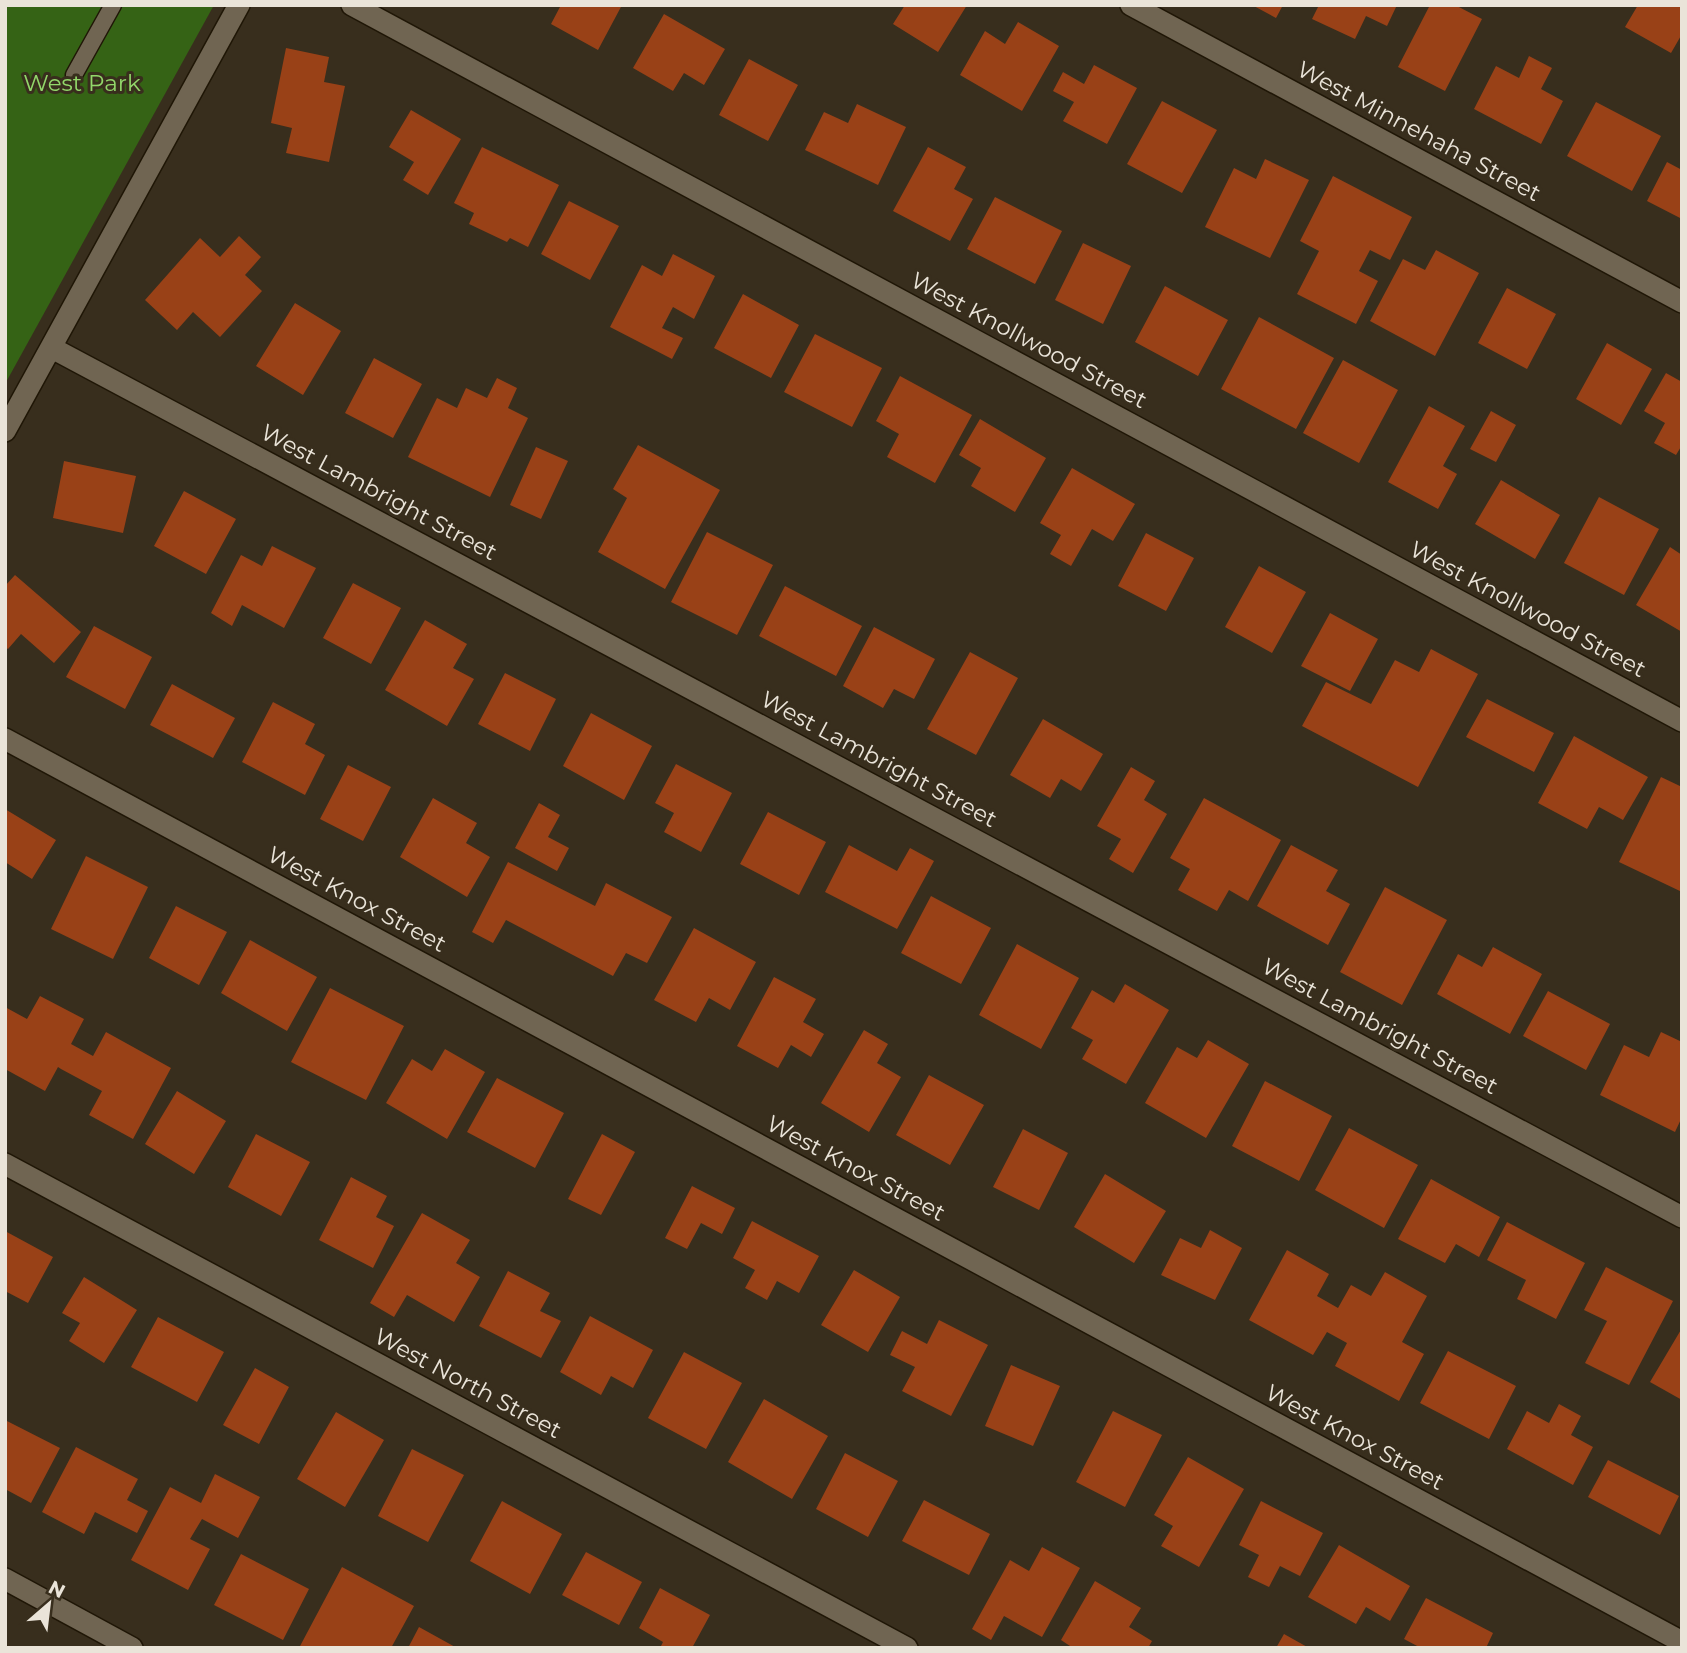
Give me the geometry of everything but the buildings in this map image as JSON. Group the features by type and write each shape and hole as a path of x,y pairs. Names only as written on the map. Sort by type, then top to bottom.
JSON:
{"street":[{"path":"5,431 239,5"},
{"name":"West Knollwood Street","path":"352,5 1682,721"},
{"name":"West Minnehaha Street","path":"1131,5 1682,302"},
{"name":"West Lambright Street","path":"52,348 1682,1217"},
{"name":"West Knox Street","path":"5,739 1682,1642"},
{"name":"West North Street","path":"5,1164 906,1648"},
{"path":"5,1579 132,1648"}],"lane":[{"path":"74,75 113,5"}],"green space":[{"name":"West Park","path":"5,5 214,5 5,384"}]}
